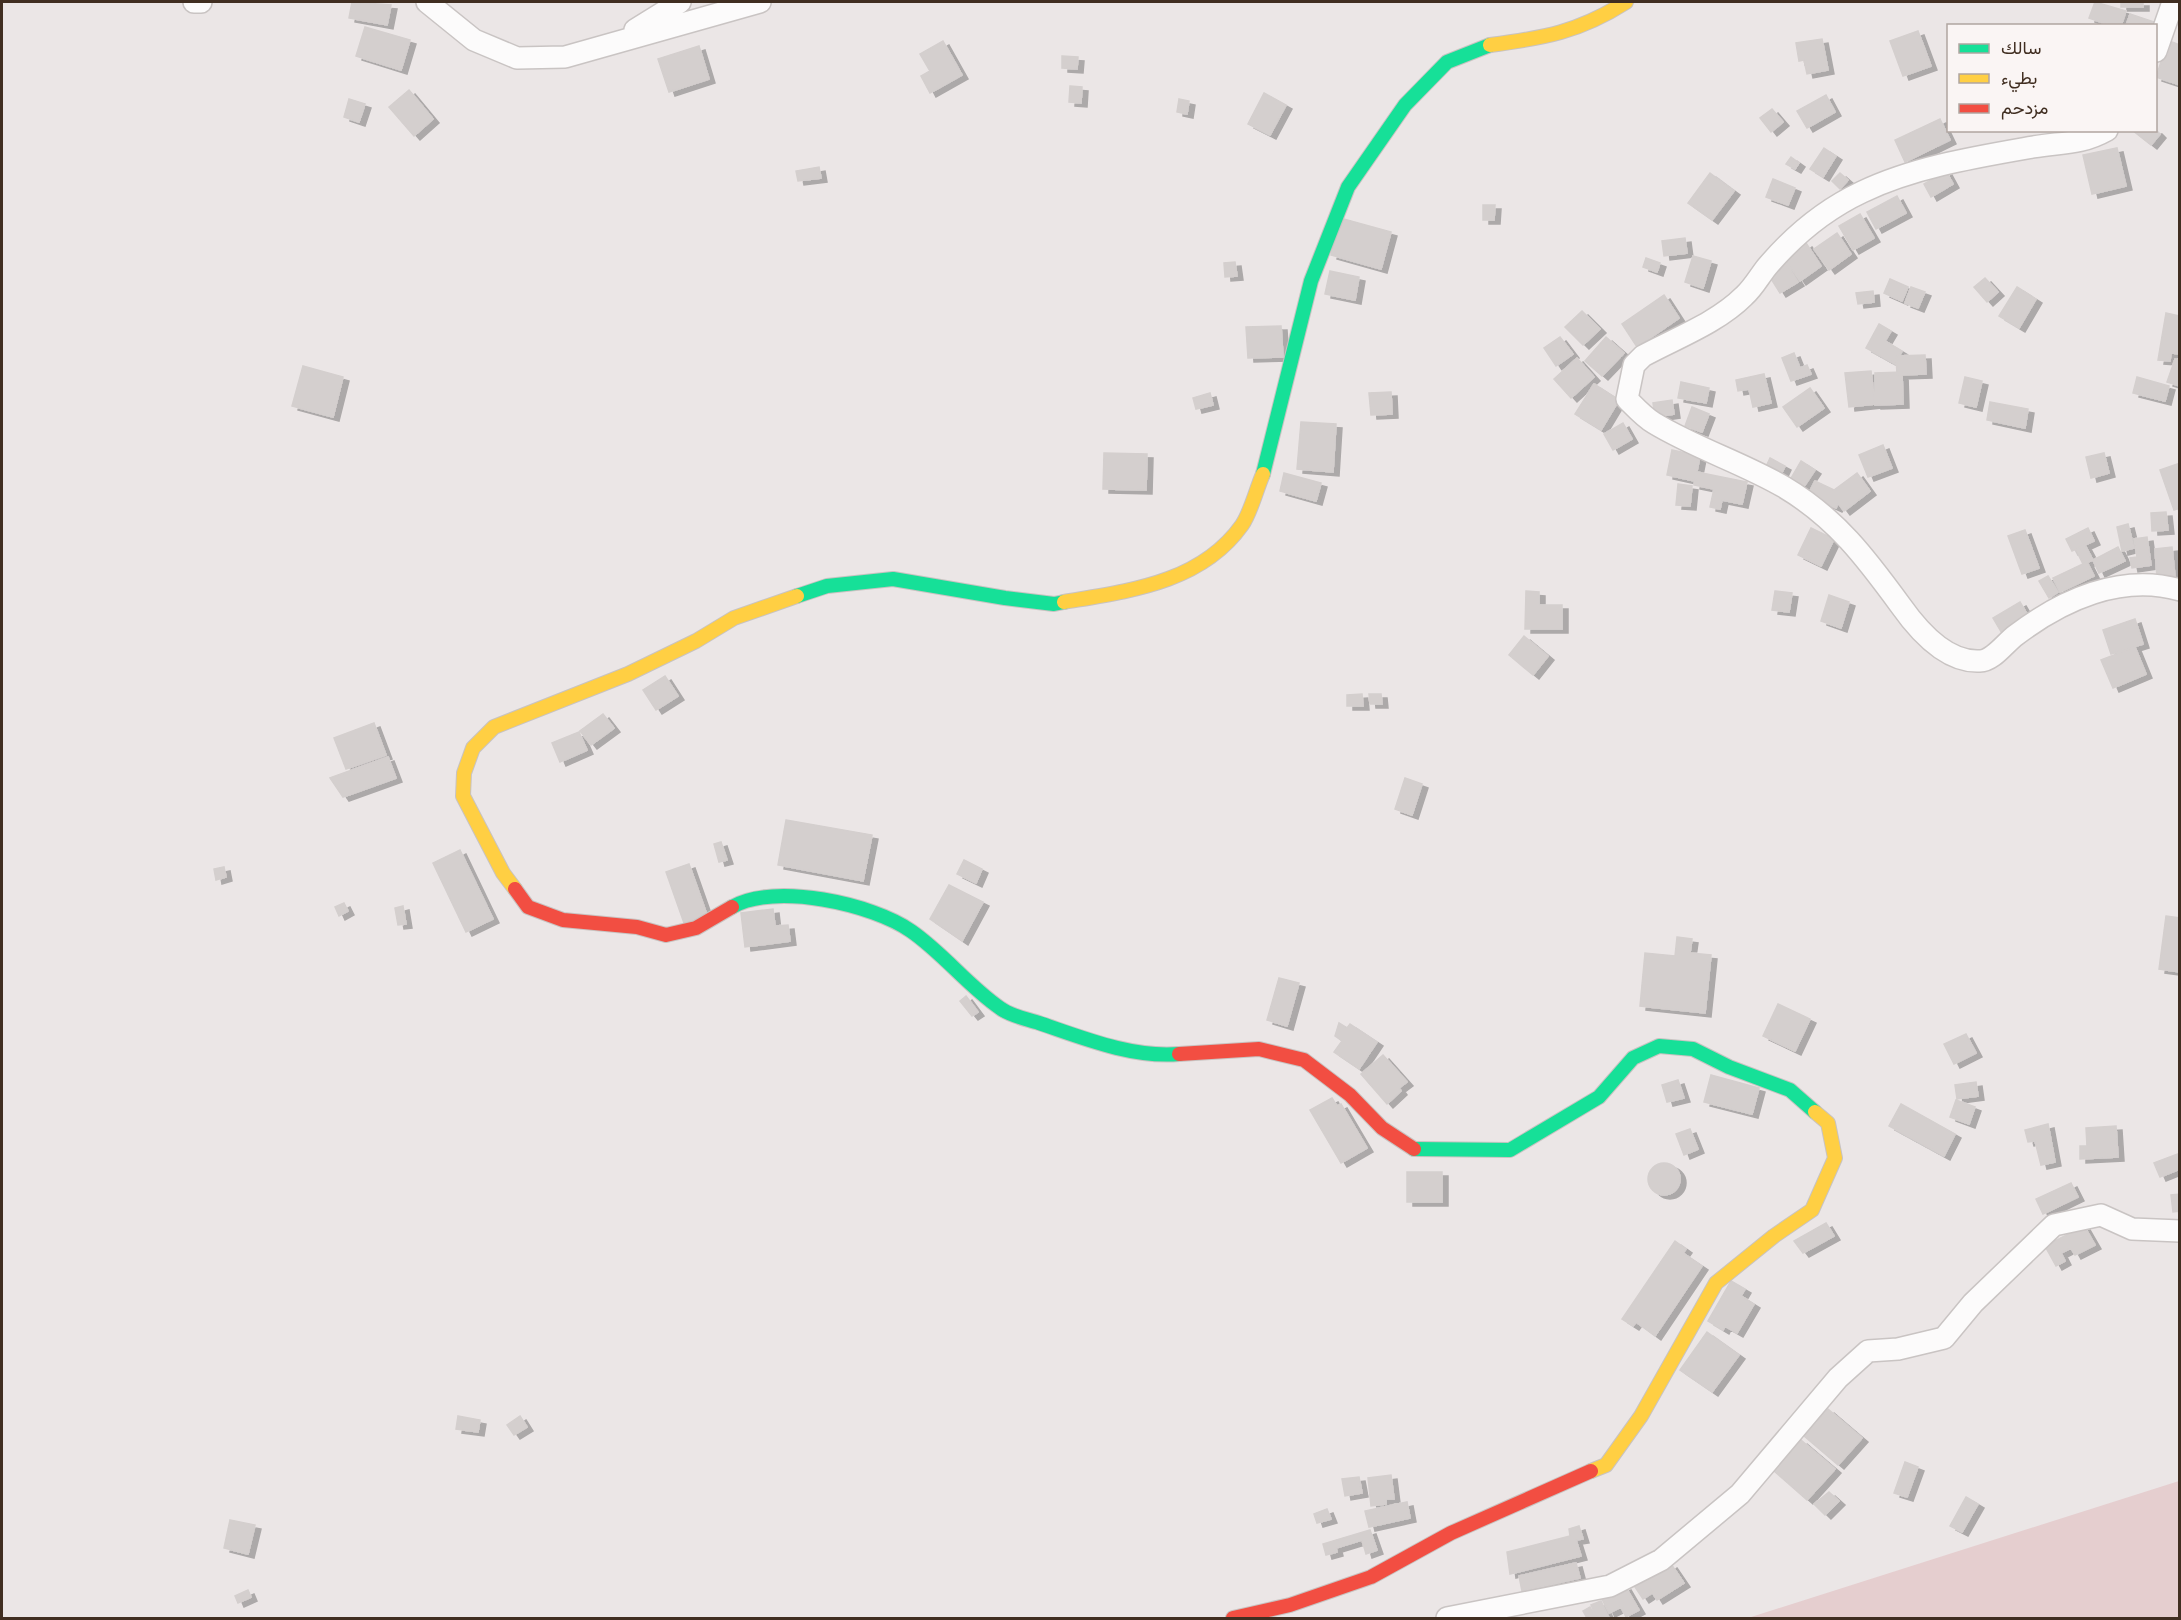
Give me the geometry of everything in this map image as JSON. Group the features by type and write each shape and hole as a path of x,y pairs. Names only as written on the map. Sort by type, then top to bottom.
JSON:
{"street":[{"path":"194,2 201,2"},
{"path":"427,2 474,40 517,58 565,57 760,2"},
{"path":"614,43 680,2"},
{"path":"1233,1618 1290,1605 1371,1577 1451,1533 1606,1465 1641,1416 1716,1283 1774,1236 1812,1210 1834,1158 1828,1123 1790,1090 1729,1067 1693,1049 1659,1046 1633,1058 1599,1097 1510,1150 1412,1149 1382,1128 1350,1095 1304,1060 1259,1049 1157,1056 1091,1041 1024,1018 1002,1010 910,930 863,908 813,897 770,897 737,904 696,928 666,935 637,927 562,920 528,907 503,873 464,796 464,773 473,748 494,727 628,674 696,641 734,618 827,586 893,579 994,597 1054,604 1147,588 1203,564 1242,525 1266,466 1311,281 1322,252 1348,188 1405,105 1447,62 1485,46 1552,37 1606,15 1626,2"},
{"path":"2157,48 2173,2"},
{"path":"2103,132 2087,141 2034,147 1891,179 1826,212 1787,246 1744,296 1719,315 1642,356 1634,365 1627,399 1653,422 1783,486 1834,523 1850,538 1907,614 1935,646 1954,656 1981,662 1994,655 2018,634 2070,600 2126,585 2149,584 2180,590"},
{"path":"1447,1618 1610,1586 1661,1560 1740,1494 1838,1378 1868,1351 1898,1349 1944,1338 1973,1303 2054,1225 2101,1215 2132,1229 2180,1231"}],"shaded area":[{"path":"2179,1481 2179,1618 1748,1618"}],"building":[{"path":"352,2 391,5 387,25 349,18"},
{"path":"2095,2 2126,11 2122,24 2106,24 2089,18"},
{"path":"2121,2 2143,2 2143,7 2121,7"},
{"path":"2130,14 2154,22 2154,24 2127,24"},
{"path":"365,27 410,40 401,70 356,56"},
{"path":"1918,31 1931,66 1903,76 1890,41"},
{"path":"1822,39 1828,70 1807,74 1804,60 1799,61 1796,43"},
{"path":"943,41 962,75 930,93 921,76 930,71 920,54"},
{"path":"2172,42 2180,45 2180,62 2167,58"},
{"path":"699,46 709,79 669,92 658,59"},
{"path":"1062,56 1078,57 1077,69 1062,68"},
{"path":"2163,56 2180,62 2180,85 2157,77"},
{"path":"1070,86 1082,87 1081,103 1069,102"},
{"path":"409,90 433,119 414,136 389,107"},
{"path":"1264,93 1286,105 1270,135 1248,124"},
{"path":"1826,95 1835,112 1807,128 1797,111"},
{"path":"349,99 365,104 359,122 344,117"},
{"path":"1179,99 1189,101 1187,114 1177,112"},
{"path":"1772,109 1783,122 1771,132 1760,118"},
{"path":"1940,119 1950,140 1905,162 1895,140"},
{"path":"2157,131 2160,134 2151,145 2135,132"},
{"path":"1824,148 1836,156 1823,177 1810,169"},
{"path":"2117,148 2126,186 2092,194 2083,155"},
{"path":"1791,157 1799,163 1795,169 1786,164"},
{"path":"819,167 821,178 798,181 796,171"},
{"path":"1946,171 1953,184 1931,197 1924,184"},
{"path":"1710,173 1734,191 1712,220 1688,203"},
{"path":"1840,173 1848,180 1840,189 1832,181"},
{"path":"1773,179 1795,188 1788,205 1766,197"},
{"path":"1897,196 1906,213 1876,229 1867,212"},
{"path":"1483,205 1495,205 1494,220 1483,220"},
{"path":"1860,214 1874,238 1853,250 1839,226"},
{"path":"1340,218 1391,232 1381,269 1331,255"},
{"path":"1837,233 1851,254 1829,270 1814,249"},
{"path":"1685,238 1687,253 1664,256 1662,241"},
{"path":"1806,243 1821,266 1800,281 1784,258"},
{"path":"1693,256 1711,261 1703,288 1685,282"},
{"path":"1646,258 1660,263 1657,272 1643,267"},
{"path":"1235,262 1237,276 1225,277 1224,263"},
{"path":"1786,263 1798,282 1780,293 1768,274"},
{"path":"1330,271 1359,277 1355,300 1325,294"},
{"path":"1985,278 1998,292 1987,302 1974,287"},
{"path":"1890,279 1908,287 1902,301 1884,293"},
{"path":"1911,287 1925,292 1918,308 1905,303"},
{"path":"2017,287 2036,299 2019,328 1999,316"},
{"path":"1873,291 1874,302 1858,304 1856,293"},
{"path":"1664,295 1679,318 1637,347 1622,324"},
{"path":"1582,311 1600,329 1583,345 1565,327"},
{"path":"2166,313 2180,316 2180,354 2171,353 2170,361 2158,360"},
{"path":"1879,324 1891,331 1885,341 1902,351 1895,364 1866,348"},
{"path":"1281,326 1283,357 1248,358 1246,327"},
{"path":"1560,337 1573,354 1556,366 1544,348"},
{"path":"1606,337 1624,353 1602,376 1585,361"},
{"path":"1794,353 1800,368 1807,365 1811,374 1791,381 1782,358"},
{"path":"1925,355 1926,374 1897,375 1896,356"},
{"path":"1577,358 1594,377 1571,398 1554,379"},
{"path":"2175,359 2180,360 2180,386 2167,382"},
{"path":"303,366 343,377 333,417 292,406"},
{"path":"1871,371 1875,404 1849,407 1845,373"},
{"path":"1902,372 1903,404 1875,405 1875,373"},
{"path":"1764,374 1771,403 1753,407 1749,389 1738,391 1736,380"},
{"path":"1965,377 1982,381 1976,407 1959,403"},
{"path":"2137,377 2169,386 2165,401 2133,393"},
{"path":"1681,382 1709,388 1706,403 1678,398"},
{"path":"1594,384 1619,400 1601,430 1575,414"},
{"path":"1810,388 1824,408 1797,427 1783,407"},
{"path":"1391,392 1392,414 1371,415 1369,393"},
{"path":"1210,393 1213,405 1196,409 1193,398"},
{"path":"1672,400 1674,414 1655,417 1653,403"},
{"path":"1990,402 2028,409 2025,428 1987,420"},
{"path":"1692,407 1709,414 1702,432 1685,426"},
{"path":"1301,422 1336,424 1333,472 1297,469"},
{"path":"1623,423 1632,439 1613,450 1604,434"},
{"path":"1883,445 1892,468 1868,477 1859,455"},
{"path":"1672,450 1700,456 1695,481 1667,475"},
{"path":"1104,453 1147,454 1146,490 1103,489"},
{"path":"2104,453 2109,473 2091,478 2086,457"},
{"path":"1770,458 1785,466 1779,479 1764,471"},
{"path":"1801,461 1815,470 1803,488 1790,480"},
{"path":"2180,463 2180,508 2174,510 2160,470"},
{"path":"1697,472 1747,482 1742,504 1722,500 1720,509 1710,507 1714,489 1694,485"},
{"path":"1284,473 1321,483 1316,501 1280,491"},
{"path":"1857,473 1870,491 1844,511 1838,503 1836,508 1808,495 1815,481 1834,490"},
{"path":"1678,484 1692,486 1690,506 1676,505"},
{"path":"2166,512 2168,530 2152,531 2151,513"},
{"path":"2128,524 2134,548 2122,551 2117,527"},
{"path":"1811,528 1834,539 1821,566 1798,555"},
{"path":"2088,528 2094,541 2072,551 2066,539"},
{"path":"2025,530 2039,568 2022,574 2008,536"},
{"path":"2147,537 2151,565 2132,568 2130,558 2137,557 2134,539"},
{"path":"2085,545 2093,560 2083,564 2076,550"},
{"path":"2118,547 2125,561 2099,573 2093,560"},
{"path":"2172,547 2175,577 2157,578 2155,549"},
{"path":"2087,562 2094,576 2060,592 2053,578"},
{"path":"2048,576 2058,592 2049,598 2039,581"},
{"path":"1526,591 1539,592 1539,605 1562,605 1562,629 1525,629"},
{"path":"1775,591 1792,593 1789,612 1772,610"},
{"path":"1829,595 1849,602 1841,628 1821,621"},
{"path":"2020,602 2030,619 2003,635 1993,618"},
{"path":"2135,619 2143,644 2111,654 2103,630"},
{"path":"1524,636 1548,656 1533,675 1509,655"},
{"path":"2135,647 2146,674 2113,688 2101,660"},
{"path":"665,676 678,696 656,710 643,690"},
{"path":"1362,694 1363,706 1347,706 1347,695"},
{"path":"1369,694 1381,694 1382,704 1370,704"},
{"path":"603,714 614,728 591,745 580,731"},
{"path":"374,723 386,755 346,769 334,738"},
{"path":"579,732 587,750 560,762 552,743"},
{"path":"388,757 396,778 343,797 330,778"},
{"path":"1405,778 1422,784 1412,815 1395,809"},
{"path":"786,820 872,835 863,881 778,865"},
{"path":"721,842 727,860 719,862 714,844"},
{"path":"460,850 493,919 466,932 433,863"},
{"path":"964,860 982,869 976,883 957,874"},
{"path":"689,864 707,915 684,923 666,872"},
{"path":"224,867 226,877 216,880 214,869"},
{"path":"949,885 983,902 962,941 930,919"},
{"path":"344,903 348,911 339,916 335,907"},
{"path":"403,906 406,924 398,925 395,908"},
{"path":"773,909 775,926 788,925 790,941 745,947 741,913"},
{"path":"2166,916 2180,918 2180,972 2159,969"},
{"path":"1677,937 1692,939 1690,953 1711,955 1705,1013 1640,1006 1645,953 1675,956"},
{"path":"1279,978 1299,983 1287,1026 1267,1020"},
{"path":"966,996 978,1012 972,1016 960,1001"},
{"path":"1778,1004 1810,1019 1795,1051 1763,1036"},
{"path":"1339,1023 1347,1028 1350,1024 1377,1042 1359,1069 1334,1052 1342,1041 1335,1036"},
{"path":"1966,1034 1976,1053 1954,1064 1944,1044"},
{"path":"1383,1055 1407,1082 1399,1088 1401,1091 1387,1104 1361,1074"},
{"path":"1711,1075 1759,1088 1752,1114 1704,1102"},
{"path":"1678,1080 1684,1098 1667,1102 1662,1085"},
{"path":"1976,1082 1978,1096 1957,1099 1955,1085"},
{"path":"1332,1098 1337,1106 1341,1104 1367,1148 1341,1163 1310,1110"},
{"path":"1956,1100 1975,1107 1969,1124 1950,1117"},
{"path":"1901,1104 1955,1134 1944,1156 1889,1126"},
{"path":"2048,1124 2055,1162 2041,1165 2035,1141 2028,1142 2025,1130"},
{"path":"2116,1126 2118,1157 2080,1159 2080,1146 2087,1146 2086,1128"},
{"path":"1690,1129 1698,1149 1684,1155 1676,1134"},
{"path":"2180,1153 2180,1169 2160,1177 2154,1163"},
{"path":"1664,1163 1675,1168 1680,1179 1675,1190 1664,1195 1653,1190 1648,1179 1653,1168"},
{"path":"1407,1172 1442,1172 1442,1202 1407,1202"},
{"path":"2071,1183 2078,1197 2043,1214 2036,1199"},
{"path":"2180,1194 2180,1211 2173,1212 2171,1195"},
{"path":"1826,1223 1834,1236 1803,1253 1794,1241"},
{"path":"2084,1226 2095,1245 2075,1255 2071,1248 2061,1253 2065,1261 2056,1266 2045,1246"},
{"path":"1675,1241 1686,1249 1683,1253 1702,1266 1655,1336 1636,1322 1633,1326 1622,1319"},
{"path":"1731,1281 1745,1289 1741,1296 1754,1304 1737,1333 1725,1326 1723,1330 1708,1321"},
{"path":"1707,1332 1739,1355 1712,1392 1680,1370"},
{"path":"1828,1409 1862,1438 1838,1465 1804,1436"},
{"path":"458,1416 480,1420 478,1432 456,1429"},
{"path":"520,1416 527,1427 514,1435 507,1425"},
{"path":"1801,1440 1835,1469 1807,1500 1774,1471"},
{"path":"1905,1462 1918,1467 1907,1497 1894,1493"},
{"path":"1391,1475 1394,1499 1386,1499 1386,1504 1371,1506 1368,1478"},
{"path":"1359,1477 1362,1493 1345,1496 1342,1479"},
{"path":"1829,1492 1839,1501 1825,1515 1814,1504"},
{"path":"1966,1497 1978,1504 1962,1532 1950,1526"},
{"path":"1407,1502 1410,1518 1369,1527 1365,1511"},
{"path":"1327,1509 1331,1519 1317,1523 1314,1514"},
{"path":"230,1520 255,1525 248,1554 224,1548"},
{"path":"1579,1526 1583,1539 1576,1540 1581,1556 1510,1574 1507,1552 1570,1536 1569,1529"},
{"path":"1370,1530 1377,1550 1366,1554 1362,1540 1336,1548 1337,1552 1326,1555 1323,1544"},
{"path":"1576,1563 1580,1578 1522,1591 1519,1576"},
{"path":"1671,1564 1684,1583 1657,1600 1645,1581"},
{"path":"1643,1578 1652,1593 1643,1599 1633,1584"},
{"path":"1625,1586 1639,1610 1626,1617 1621,1607 1609,1613 1602,1599"},
{"path":"248,1590 251,1597 238,1603 235,1596"},
{"path":"1601,1601 1609,1618 1597,1618 1591,1605"},
{"path":"1590,1607 1596,1618 1587,1618 1583,1611"}],"traffic: fast":[{"path":"1263,474 1311,281 1348,187 1405,105 1447,62 1490,45"},
{"path":"797,596 827,586 893,579 1005,598 1054,604 1064,602"},
{"path":"732,907 750,900 772,896 797,896 849,905 873,912 894,921 923,940 977,990 1004,1011 1126,1050 1179,1054"},
{"path":"1414,1149 1510,1150 1599,1097 1633,1058 1659,1046 1693,1049 1729,1067 1790,1090 1815,1112"}],"traffic: slow":[{"path":"1490,45 1527,40 1577,27 1626,2"},
{"path":"1064,602 1138,588 1162,581 1206,560 1225,545 1242,525 1263,474"},
{"path":"515,889 503,873 463,796 464,773 473,748 494,727 628,674 696,641 734,618 797,596"},
{"path":"1591,1471 1606,1465 1641,1416 1716,1283 1774,1236 1812,1210 1835,1158 1828,1123 1815,1112"}],"traffic: jam":[{"path":"515,889 528,907 563,920 637,927 666,935 696,928 732,907"},
{"path":"1179,1054 1259,1049 1304,1060 1350,1095 1382,1128 1414,1149"},
{"path":"1233,1618 1290,1605 1371,1577 1451,1533 1591,1471"}]}
